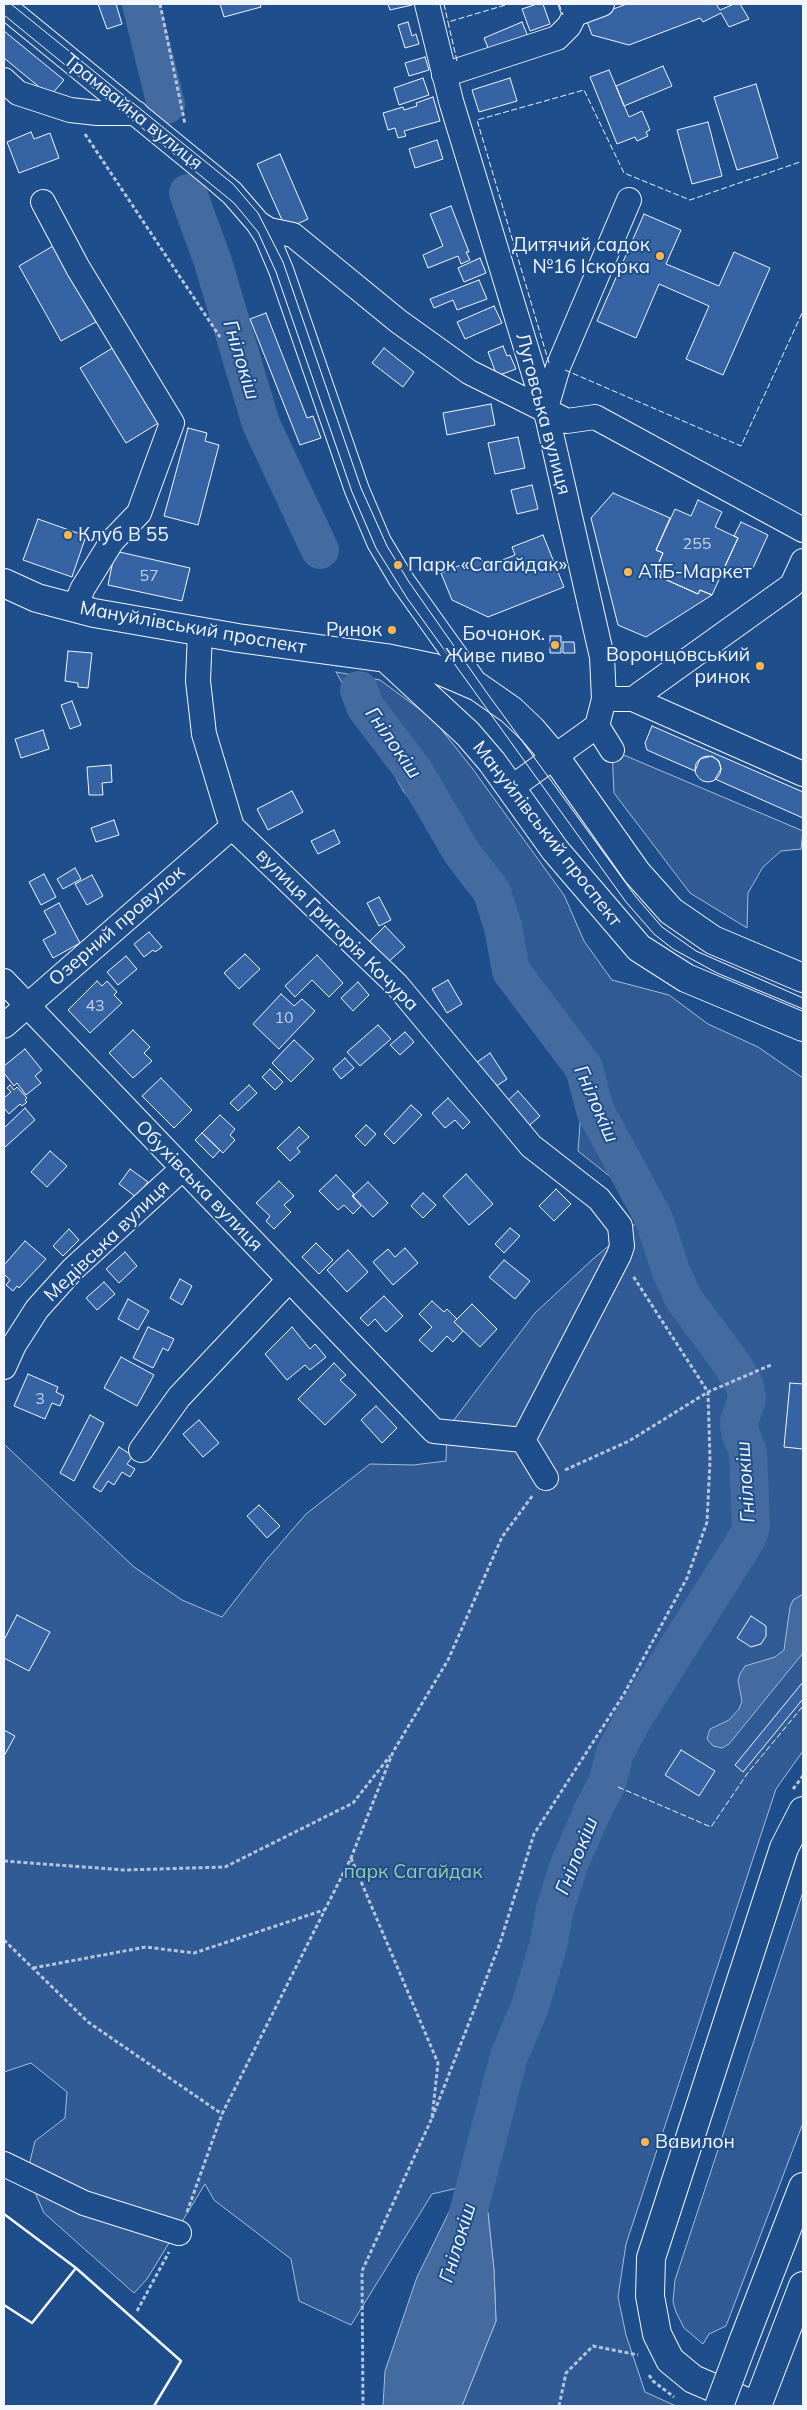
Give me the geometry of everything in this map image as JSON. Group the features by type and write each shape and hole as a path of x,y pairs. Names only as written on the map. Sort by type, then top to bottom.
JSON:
{"main road":[{"name":"Мануйлівський проспект","path":"4,583 37,598 74,608 200,632 386,658 434,668 478,687 511,710 532,730 555,757 637,873 671,911 713,940 803,978"},
{"name":"Мануйлівський проспект","path":"386,658 430,701 468,734 511,788 555,850 639,948 686,978 736,1001 803,1027"},
{"path":"736,1001 803,1047"},
{"path":"803,1811 650,2258 650,2296 657,2334 670,2360 693,2379 757,2406 803,2286"},
{"path":"719,2406 803,2187"}],"street":[{"name":"Луговська вулиця","path":"427,4 444,75 545,411 602,657 604,699 598,726"},
{"path":"444,75 556,38 569,26 573,9 602,4"},
{"name":"Трамвайна вулиця","path":"4,6 191,158 232,193 258,222"},
{"path":"4,80 18,93 70,110 97,114 136,114"},
{"path":"545,411 558,367 628,200"},
{"path":"43,202 78,268 172,423 139,514 112,541 83,588 74,608"},
{"path":"258,222 269,230 293,234 398,321 469,372 567,421 595,417 803,530"},
{"path":"258,222 281,270 357,490 380,542 401,578 478,687"},
{"path":"632,699 792,585 803,562"},
{"name":"вулиця Григорія Кочура","path":"200,632 198,681 204,734 232,826 397,985 530,1146 599,1199 620,1226 622,1236 619,1255"},
{"path":"604,699 632,699 803,774"},
{"path":"511,788 598,726 612,750"},
{"name":"Озерний провулок","path":"4,1026 26,1004 232,826"},
{"name":"Обухівська вулиця","path":"4,981 434,1431 523,1440"},
{"path":"4,1013 26,1004"},
{"name":"Медівська вулиця","path":"4,1367 14,1345 37,1309 73,1269 183,1168"},
{"path":"546,1478 523,1440 619,1255"},
{"path":"141,1450 179,1397 290,1280"},
{"path":"4,2164 84,2203 179,2233"}],"path":[{"path":"160,4 191,158"},
{"path":"70,110 220,337"},
{"path":"363,2406 362,2271 432,2118 500,1944 534,1834 624,1694 687,1578 707,1522 710,1461 708,1392 619,1255"},
{"path":"4,1861 124,1870 225,1868 353,1803 393,1752 440,1672 502,1537 546,1478 629,1441 708,1392 771,1366"},
{"path":"137,2311 179,2233 222,2114 351,1858 393,1752"},
{"path":"351,1858 438,2063 432,2118"},
{"path":"33,1968 146,1947 194,1953 325,1910"},
{"path":"4,1940 88,2022 222,2114"},
{"path":"559,2406 566,2373 594,2346 638,2355"}],"shaded area":[{"name":"парк Сагайдак","path":"336,672 380,680 433,719 472,768 564,895 584,941 612,980 669,995 708,1024 758,1047 803,1078 803,1751 776,1789 626,2244 618,2297 626,2335 645,2392 676,2406 462,2406 496,2321 494,2270 488,2213 475,2184 432,2194 351,2325 299,2301 291,2259 214,2200 205,2184 147,2279 134,2293 44,2213 27,2174 35,2141 65,2118 67,2092 31,2063 4,2072 4,1444 134,1567 182,1600 222,1617 267,1559 306,1514 370,1464 413,1465 446,1461 447,1429 535,1313 593,1259 642,1218 627,1190 578,1151 581,1110 566,1044 520,970 495,911 477,880 404,792"},
{"path":"612,750 803,831 801,849 781,851 763,867 748,893 747,928 690,893 614,793"},
{"path":"803,1892 803,2123 726,2326 709,2334 703,2344 684,2328 676,2312 673,2302 675,2280"}],"water":[{"path":"803,1594 803,1653 729,1744 722,1748 713,1746 707,1739 710,1729 729,1720 739,1709 742,1701 738,1680 740,1674 745,1666 775,1657 784,1650 790,1607 793,1600"},
{"path":"475,2184 488,2213 494,2270 496,2321 462,2406 383,2406 385,2371 417,2277 455,2200"}],"building":[{"path":"98,4 116,4 122,24 107,29"},
{"path":"220,4 260,4 261,7 224,17"},
{"path":"388,4 411,4 412,5 390,10"},
{"path":"543,4 550,24 530,31 522,9"},
{"path":"627,4 716,4 720,10 734,4 740,4 749,19 729,27 721,13 703,22 700,18 629,45 592,35 586,19"},
{"path":"408,22 412,36 416,34 419,44 405,48 398,25"},
{"path":"522,22 529,39 491,55 484,38"},
{"path":"4,31 64,80 50,96 4,58"},
{"path":"425,57 429,70 409,76 405,63"},
{"path":"663,66 672,86 624,106 616,86"},
{"path":"609,70 629,117 642,111 650,130 646,132 648,136 637,141 635,137 617,144 590,77"},
{"path":"423,78 429,95 399,105 394,88"},
{"path":"510,78 517,101 479,112 472,90"},
{"path":"756,84 778,158 737,170 714,97"},
{"path":"433,97 440,121 404,131 406,136 398,138 395,128 388,130 383,113 403,107 404,110 417,106 416,103"},
{"path":"708,122 722,176 692,184 677,130"},
{"path":"31,132 34,139 50,133 59,158 19,173 7,142"},
{"path":"437,140 443,159 415,168 409,149"},
{"path":"280,154 308,219 286,229 257,164"},
{"path":"451,206 469,252 466,252 470,260 461,264 458,256 428,268 423,255 443,246 430,214"},
{"path":"644,214 681,230 666,264 719,286 734,252 770,268 723,375 686,359 709,306 659,284 636,338 597,321"},
{"path":"53,246 96,322 61,341 19,266"},
{"path":"480,258 486,273 464,282 458,268"},
{"path":"479,280 487,299 457,310 453,300 434,308 430,299"},
{"path":"494,306 502,323 465,339 457,322"},
{"path":"266,313 307,418 313,416 321,438 300,445 250,319"},
{"path":"503,346 507,356 510,355 516,369 497,376 488,352"},
{"path":"114,347 160,422 126,443 80,368"},
{"path":"384,348 414,372 403,387 372,363"},
{"path":"491,404 495,425 447,435 443,413"},
{"path":"188,428 207,433 205,441 219,445 198,525 164,516"},
{"path":"518,437 525,468 495,474 488,443"},
{"path":"532,485 538,509 517,514 511,490"},
{"path":"613,493 670,518 656,550 663,553 656,569 662,572 660,577 698,594 700,590 712,595 646,637 618,625 591,518"},
{"path":"698,500 722,512 715,527 738,538 712,595 700,590 698,594 660,577 662,572 656,569 663,553 656,550 675,509 691,516"},
{"path":"38,519 86,536 72,577 23,560"},
{"path":"741,522 768,535 752,570 743,566 736,573 724,568 738,538 734,536"},
{"path":"543,535 564,587 488,617 452,600 441,573 481,557 485,567 515,555 512,547"},
{"path":"115,551 190,568 182,601 108,585"},
{"name":"Бочонок. Живе пиво","path":"550,636 561,636 561,653 550,653"},
{"path":"563,642 574,642 575,653 563,653"},
{"path":"68,651 92,653 88,688 78,687 78,683 65,681"},
{"path":"72,701 81,725 70,729 61,705"},
{"path":"652,726 803,792 803,818 715,779 721,769 719,761 712,756 700,759 695,771 647,750 645,743"},
{"path":"43,730 49,749 21,758 15,739"},
{"path":"708,756 717,760 721,769 717,778 708,782 699,778 695,769 699,760"},
{"path":"111,765 112,782 102,783 103,795 89,795 87,767"},
{"path":"292,791 303,812 268,830 257,809"},
{"path":"114,820 119,835 96,842 91,828"},
{"path":"334,830 340,843 318,854 311,841"},
{"path":"75,868 81,879 63,889 57,879"},
{"path":"44,874 56,897 41,905 29,882"},
{"path":"92,875 103,896 87,905 75,884"},
{"path":"379,897 391,920 379,926 367,903"},
{"path":"59,903 80,943 53,958 43,940 56,933 44,911"},
{"path":"385,926 405,947 388,962 369,942"},
{"path":"149,932 162,947 155,952 153,950 144,957 134,944"},
{"path":"245,954 260,969 239,989 224,973"},
{"path":"317,955 343,983 329,997 312,980 295,997 285,986"},
{"path":"126,956 137,969 118,985 107,972"},
{"path":"448,980 462,1004 447,1013 432,989"},
{"path":"97,981 102,986 107,981 117,992 114,995 122,1003 90,1033 68,1010"},
{"path":"358,982 369,995 353,1011 341,998"},
{"path":"281,994 294,1006 302,999 315,1011 279,1049 253,1024"},
{"path":"378,1025 391,1039 360,1066 347,1052"},
{"path":"133,1030 150,1047 144,1053 152,1061 133,1078 109,1053"},
{"path":"405,1032 414,1042 400,1055 390,1045"},
{"path":"294,1040 314,1059 291,1082 272,1063"},
{"path":"25,1049 42,1070 35,1076 41,1083 26,1095 17,1083 14,1086 4,1073 4,1066"},
{"path":"490,1053 507,1079 489,1091 473,1065"},
{"path":"345,1058 354,1068 341,1079 333,1069"},
{"path":"270,1069 283,1082 275,1090 262,1077"},
{"path":"161,1078 192,1110 174,1128 142,1096"},
{"path":"10,1085 14,1090 17,1087 27,1098 25,1100 27,1102 22,1106 20,1104 9,1114 4,1108 4,1098 11,1092 7,1088"},
{"path":"249,1085 257,1093 238,1111 230,1103"},
{"path":"518,1091 540,1116 524,1130 502,1106"},
{"path":"448,1098 470,1122 463,1129 455,1120 445,1128 432,1113"},
{"path":"411,1105 422,1115 394,1144 384,1134"},
{"path":"25,1108 35,1120 4,1148 4,1128"},
{"path":"220,1115 235,1129 230,1135 235,1140 223,1153 202,1133"},
{"path":"366,1125 376,1134 365,1146 355,1136"},
{"path":"299,1127 309,1137 297,1148 300,1152 290,1161 277,1148"},
{"path":"202,1133 220,1150 213,1158 195,1140"},
{"path":"50,1151 67,1166 47,1187 31,1172"},
{"path":"130,1169 148,1182 136,1197 119,1184"},
{"path":"466,1174 493,1204 469,1225 443,1196"},
{"path":"336,1175 354,1194 352,1196 361,1206 353,1214 344,1205 338,1210 319,1191"},
{"path":"279,1181 294,1196 284,1205 291,1212 274,1229 266,1221 270,1216 256,1203"},
{"path":"368,1182 388,1203 373,1217 353,1196"},
{"path":"556,1189 571,1204 554,1221 539,1206"},
{"path":"423,1193 436,1205 423,1218 411,1206"},
{"path":"510,1228 520,1236 504,1253 495,1244"},
{"path":"69,1229 79,1240 63,1256 53,1246"},
{"path":"25,1241 46,1259 19,1288 17,1286 13,1291 6,1285 10,1280 4,1274 4,1265"},
{"path":"316,1243 333,1260 319,1274 302,1257"},
{"path":"405,1248 418,1263 393,1285 373,1262 388,1249 395,1257"},
{"path":"348,1250 368,1272 347,1292 327,1270"},
{"path":"125,1252 137,1266 119,1283 106,1269"},
{"path":"504,1260 530,1281 515,1299 489,1277"},
{"path":"180,1279 192,1286 182,1305 170,1298"},
{"path":"104,1282 115,1294 97,1310 86,1298"},
{"path":"384,1296 403,1316 386,1332 375,1319 368,1326 360,1318"},
{"path":"128,1299 149,1311 138,1330 118,1319"},
{"path":"432,1301 444,1312 447,1309 457,1319 454,1322 463,1331 453,1342 447,1336 432,1352 419,1340 432,1327 419,1314"},
{"path":"472,1304 497,1329 480,1347 454,1322"},
{"path":"148,1327 174,1339 168,1351 163,1348 153,1368 133,1358"},
{"path":"292,1327 310,1349 315,1344 326,1357 310,1370 305,1365 287,1380 265,1354"},
{"path":"121,1357 154,1375 137,1406 104,1388"},
{"path":"334,1363 346,1375 340,1380 356,1395 325,1425 298,1399"},
{"path":"28,1374 58,1387 56,1392 64,1396 60,1406 52,1403 45,1419 14,1406"},
{"path":"790,1383 803,1384 803,1449 784,1447"},
{"path":"376,1406 397,1428 382,1443 361,1420"},
{"path":"90,1415 104,1423 74,1481 60,1473"},
{"path":"199,1420 219,1443 203,1457 183,1434"},
{"path":"119,1447 133,1456 127,1464 135,1469 130,1477 122,1472 114,1485 108,1481 101,1492 93,1487"},
{"path":"259,1505 280,1526 267,1538 247,1516"},
{"path":"17,1615 50,1632 29,1671 4,1658 4,1640"},
{"path":"751,1616 766,1626 766,1636 761,1644 751,1647 737,1638"},
{"path":"803,1682 803,1699 743,1772 735,1765"},
{"path":"4,1730 15,1736 4,1756"},
{"path":"681,1750 715,1771 699,1796 665,1775"}],"waterway":[{"path":"141,4 166,105"},
{"name":"Гнілокіш","path":"188,193 213,262 261,424 320,550"},
{"name":"Гнілокіш","path":"359,690 366,708 414,771 462,853 492,892 503,927 511,971 584,1068 595,1110 654,1219 671,1271 683,1298 732,1364 745,1386 747,1399 739,1422 740,1432 748,1452 751,1527 747,1538 633,1719 615,1753 607,1783 569,1865 555,1909 548,1946 529,2009 509,2056 463,2232"}],"tram line":[{"path":"11,4 233,184 258,213 283,262 361,488 387,546 409,582 487,693 636,897 662,927 696,951 803,998"},
{"path":"4,15 234,203 258,232 276,272 352,492 376,548 407,598 626,902 654,934 673,949 717,973 803,1009"}],"fence":[{"path":"444,4 448,22"},
{"path":"457,61 448,22 509,4"},
{"path":"559,4 563,15"},
{"path":"549,363 477,120 584,90 624,173 690,200 800,162"},
{"path":"565,370 741,446 803,311"},
{"path":"618,1787 711,1827 747,1774 803,1706"}],"wall":[{"path":"4,2214 76,2268 32,2323 4,2305"},
{"path":"76,2268 181,2361 154,2406"}],"place":[{"name":"Дитячий садок №16 Іскорка","path":"660,256"},
{"name":"Клуб В 55","path":"68,535"},
{"name":"Парк «Сагайдак»","path":"398,565"},
{"name":"АТБ-Маркет","path":"628,572"},
{"name":"Ринок","path":"392,630"},
{"name":"Бочонок. Живе пиво","path":"555,645"},
{"name":"Воронцовський ринок","path":"760,666"},
{"name":"Вавилон","path":"645,2142"}]}
